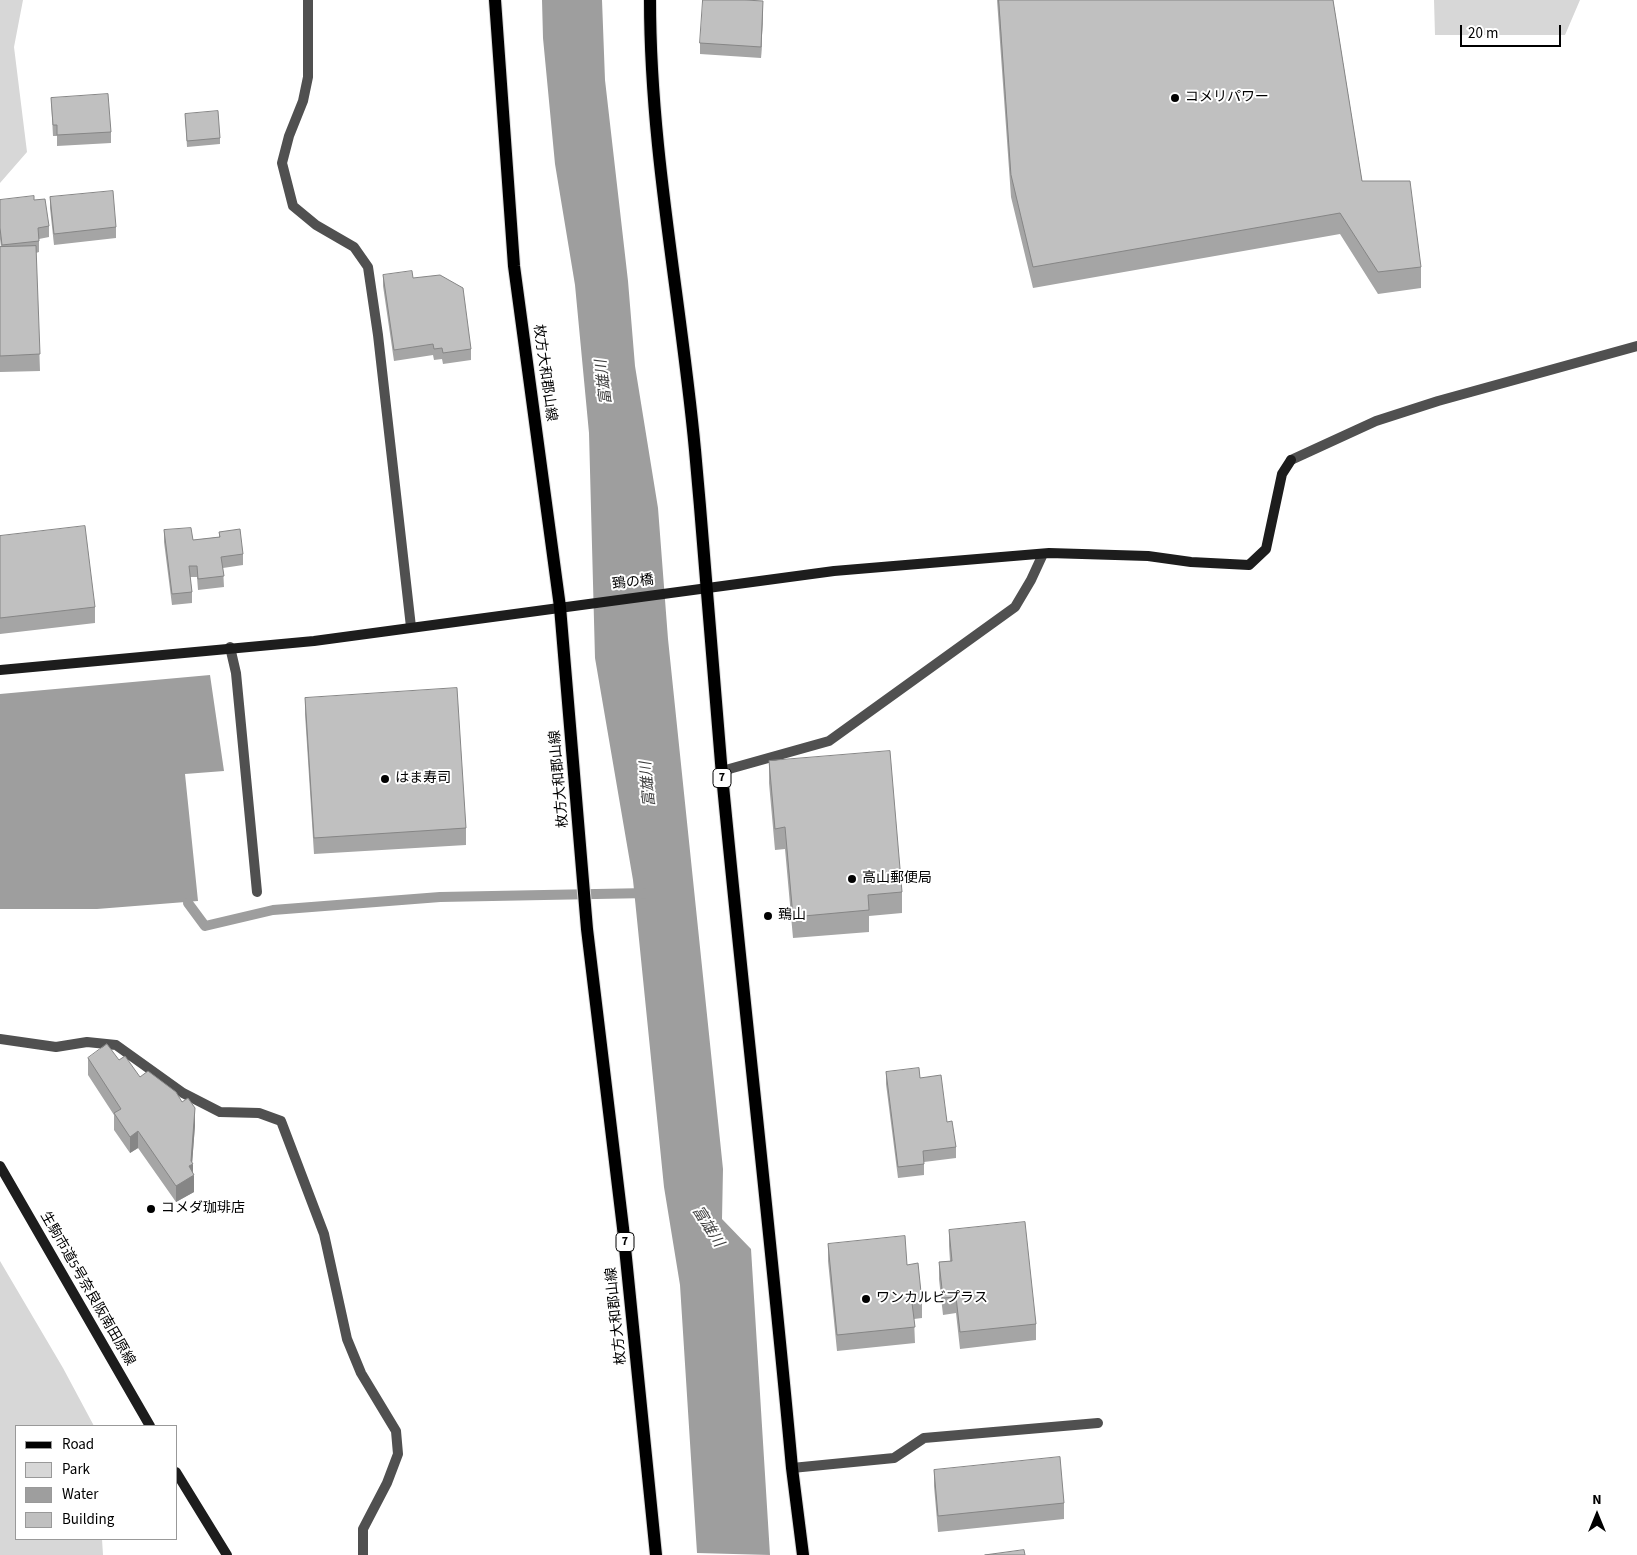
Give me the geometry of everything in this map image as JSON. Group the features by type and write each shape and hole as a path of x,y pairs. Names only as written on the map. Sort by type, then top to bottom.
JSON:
{"main road":[{"name":"枚方大和郡山線","path":"496,0 514,266 560,606 587,929 623,1228 656,1555"},
{"name":"7","path":"650,0 650,64 660,173 693,426 722,771 792,1468 803,1555"}],"street":[{"path":"308,0 308,77 303,102 289,136 282,163 293,206 316,225 354,247 368,267 378,335 411,627"},
{"name":"鵄の橋","path":"0,670 230,647 314,641 560,606 834,571 1043,554 1148,556 1192,562 1249,564 1266,549 1282,474 1292,460 1376,421 1438,401 1637,346"},
{"path":"722,771 829,741 1015,607 1031,580 1043,554"},
{"path":"230,647 236,673 257,892"},
{"path":"0,1039 56,1047 87,1042 116,1045 184,1093 220,1112 259,1113 281,1121 324,1234 347,1339 361,1373 396,1431 398,1454 387,1483 363,1529 363,1555"},
{"name":"生駒市道5号奈良阪南田原線","path":"0,1166 149,1425"},
{"path":"792,1468 894,1458 924,1438 1098,1423"},
{"path":"178,1475 227,1555"}],"green space":[{"path":"0,0 23,0 14,47 27,152 0,183"},
{"path":"1434,0 1580,0 1565,35 1435,35"},
{"path":"0,1261 63,1368 93,1425 15,1425 15,1540 102,1540 103,1555 0,1555"}],"water":[{"name":"富雄川","path":"542,0 602,0 605,80 628,281 635,366 658,508 668,639 723,1169 722,1219 751,1249 770,1555 697,1553 680,1285 664,1187 633,880 595,658 589,433 575,285 555,164 543,38"},
{"path":"210,675 224,771 185,774 198,901 97,909 0,909 0,694"}],"building":[{"path":"703,0 763,1 761,47 700,43"},
{"name":"コメリパワー","path":"999,0 1333,0 1362,181 1410,181 1421,267 1378,272 1340,213 1033,267 1011,175"},
{"path":"108,94 111,132 57,135 57,125 53,125 51,98"},
{"path":"218,111 220,138 187,141 185,114"},
{"path":"113,191 116,227 54,234 50,197"},
{"path":"34,196 34,200 45,199 49,226 38,228 39,241 2,245 0,200"},
{"path":"36,246 40,354 0,356 0,247"},
{"path":"412,271 413,278 440,275 463,288 471,349 443,353 442,348 434,349 433,344 394,350 383,275"},
{"path":"85,526 95,607 0,618 0,536"},
{"path":"191,528 193,540 220,537 219,532 240,529 243,554 221,557 224,576 198,579 197,566 189,566 192,592 172,594 164,530"},
{"name":"はま寿司","path":"457,688 466,828 314,838 305,698"},
{"path":"890,751 902,892 868,895 869,910 793,917 785,827 775,829 769,761"},
{"path":"107,1044 119,1060 125,1056 140,1077 148,1071 176,1092 182,1102 188,1098 195,1108 191,1161 193,1164 189,1166 194,1175 176,1186 138,1131 130,1137 114,1113 121,1109 88,1058"},
{"path":"919,1068 920,1078 941,1075 947,1122 952,1121 956,1147 923,1151 924,1164 898,1167 886,1072"},
{"path":"1025,1222 1036,1324 960,1332 956,1297 943,1298 939,1262 952,1261 949,1230"},
{"path":"905,1236 907,1265 918,1263 922,1302 912,1303 915,1327 837,1335 828,1244"},
{"path":"1060,1457 1064,1503 938,1516 934,1470"},
{"path":"1024,1550 1025,1555 985,1555"}],"waterway":[{"path":"188,903 205,926 273,910 440,897 648,893"}],"place":[{"name":"コメリパワー","path":"1175,98"},
{"name":"はま寿司","path":"385,779"},
{"name":"高山郵便局","path":"852,879"},
{"name":"鵄山","path":"768,916"},
{"name":"コメダ珈琲店","path":"151,1209"},
{"name":"ワンカルビプラス","path":"866,1299"}]}
